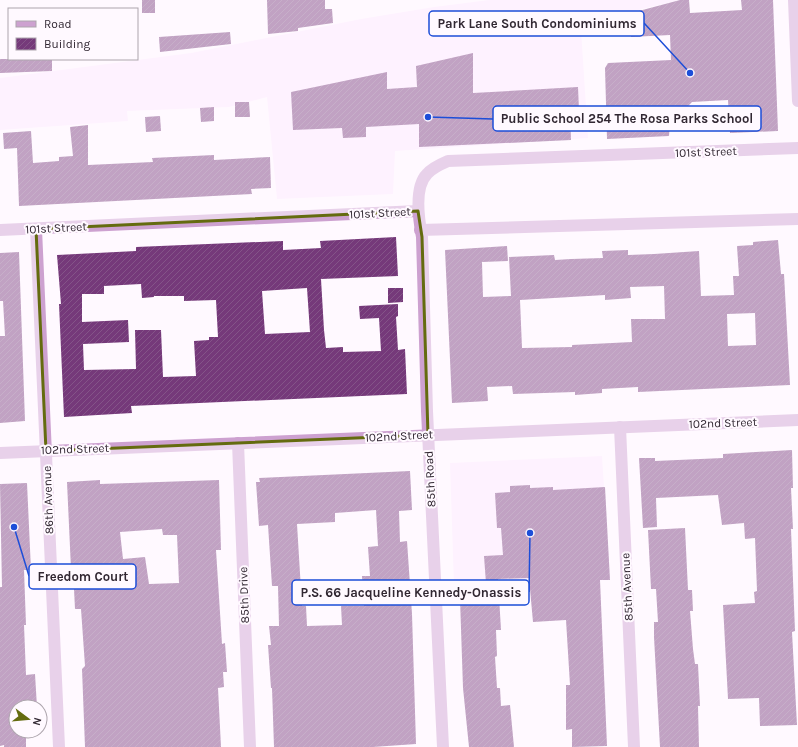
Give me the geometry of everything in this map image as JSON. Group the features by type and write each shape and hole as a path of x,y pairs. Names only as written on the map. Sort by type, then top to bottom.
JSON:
{"street":[{"path":"794,0 798,102"},
{"name":"101st Street","path":"0,230 418,211 420,188 426,174 438,165 448,161 798,148"},
{"name":"85th Road","path":"418,211 443,747"},
{"name":"101st Street","path":"420,230 798,219"},
{"name":"86th Avenue","path":"36,228 59,747"},
{"name":"102nd Street","path":"0,453 798,420"},
{"name":"85th Avenue","path":"620,427 634,747"},
{"name":"85th Drive","path":"238,443 250,747"}],"highlighted area":[{"path":"418,211 422,237 428,435 46,451 36,229"}],"shaded area":[{"path":"489,0 680,0 642,9 581,29 588,138 395,151 393,194 277,199 267,97 229,107 127,111 128,121 0,130 0,78 191,53 361,19"},
{"path":"602,456 610,580 454,586 450,463"}],"building":[{"path":"142,0 155,0 155,13 142,13"},
{"path":"267,0 325,0 325,9 332,9 333,23 298,28 298,31 268,34"},
{"path":"680,0 689,0 690,13 742,10 741,0 773,0 778,131 730,133 728,100 692,102 685,109 671,110 669,136 607,139 605,68 608,63 671,60 670,35 631,37 631,34 621,34 620,16"},
{"path":"230,32 231,44 160,52 159,37"},
{"path":"473,53 473,93 578,87 579,110 570,110 571,140 419,147 419,124 366,127 366,137 343,138 342,128 293,130 291,92 387,72 387,89 417,87 416,66"},
{"path":"0,59 52,60 52,71 0,73"},
{"path":"235,102 249,102 250,117 235,117"},
{"path":"214,107 214,121 201,122 200,108"},
{"path":"160,116 161,131 146,132 145,117"},
{"path":"88,125 88,165 153,162 152,158 214,155 214,160 270,157 271,188 251,189 252,194 19,206 17,148 4,149 3,133 31,131 33,163 59,161 59,157 73,156 70,127"},
{"path":"396,237 398,276 321,279 324,330 326,348 343,347 343,352 381,351 379,318 360,319 359,306 398,304 398,316 396,317 398,350 405,349 407,394 131,406 132,413 64,417 59,304 61,304 57,255 136,251 136,247 283,241 283,250 321,248 320,241","holes":["141,284 142,298 154,296 184,296 184,301 216,300 218,337 209,337 209,340 194,341 196,376 163,377 161,330 135,330 136,369 84,370 83,344 129,342 128,320 82,322 82,294 104,294 104,286","307,288 310,332 265,334 262,291"]},
{"path":"778,240 781,274 784,274 790,385 638,392 638,387 602,389 602,393 575,395 575,392 513,394 512,386 487,387 488,401 452,403 445,250 507,246 508,261 482,262 483,297 511,296 509,257 554,255 555,260 603,258 602,251 628,250 628,255 699,251 701,296 734,295 733,276 739,276 737,246 753,245 753,242","holes":["664,286 665,319 631,319 632,342 572,345 572,347 522,348 520,300 605,295 605,300 631,298 630,287","755,313 756,345 728,346 727,314"]},
{"path":"19,252 25,421 0,423 0,336 5,336 3,301 0,301 0,253"},
{"path":"388,288 403,288 403,302 388,303"},
{"path":"792,450 793,488 791,488 793,529 791,529 795,631 792,632 797,725 760,726 759,698 728,699 723,605 755,603 754,592 757,591 755,538 745,539 744,523 722,525 718,495 656,498 657,527 643,528 639,458 655,458 655,461 723,458 723,454"},
{"path":"410,471 412,510 399,511 400,542 407,541 412,614 416,744 373,747 274,747 272,688 268,645 271,645 269,626 279,626 278,586 272,586 268,525 259,526 256,482 260,482 259,478","holes":["376,510 378,546 368,547 370,576 362,576 364,606 341,606 342,625 307,626 306,606 302,606 297,524 335,522 335,513"]},
{"path":"100,480 100,484 219,480 221,550 216,550 222,644 225,643 227,672 223,672 224,687 218,688 221,747 85,747 82,669 85,666 81,609 75,609 73,569 71,569 67,482","holes":["162,529 163,535 177,535 179,583 149,584 145,557 123,559 120,532"]},
{"path":"27,483 31,570 24,570 26,675 35,674 37,699 8,699 8,739 26,739 26,747 0,746 0,587 2,587 0,484"},
{"path":"530,485 530,488 553,487 553,490 605,487 610,580 600,580 607,746 572,747 572,729 566,730 566,685 570,685 566,620 533,622 529,578 498,579 501,630 496,630 497,656 495,657 497,688 500,688 501,706 510,705 514,747 469,747 463,688 460,599 487,597 484,556 503,555 501,528 497,528 495,493 510,492 510,486"},
{"path":"685,528 688,590 692,590 693,611 690,611 693,649 695,664 698,664 700,706 698,706 699,747 660,747 654,637 654,622 658,622 656,589 651,589 648,530"}],"place":[{"name":"Park Lane South Condominiums","path":"690,73"},
{"name":"Public School 254 The Rosa Parks School","path":"428,117"},
{"name":"Freedom Court","path":"14,527"},
{"name":"P.S. 66 Jacqueline Kennedy-Onassis","path":"530,533"}]}
